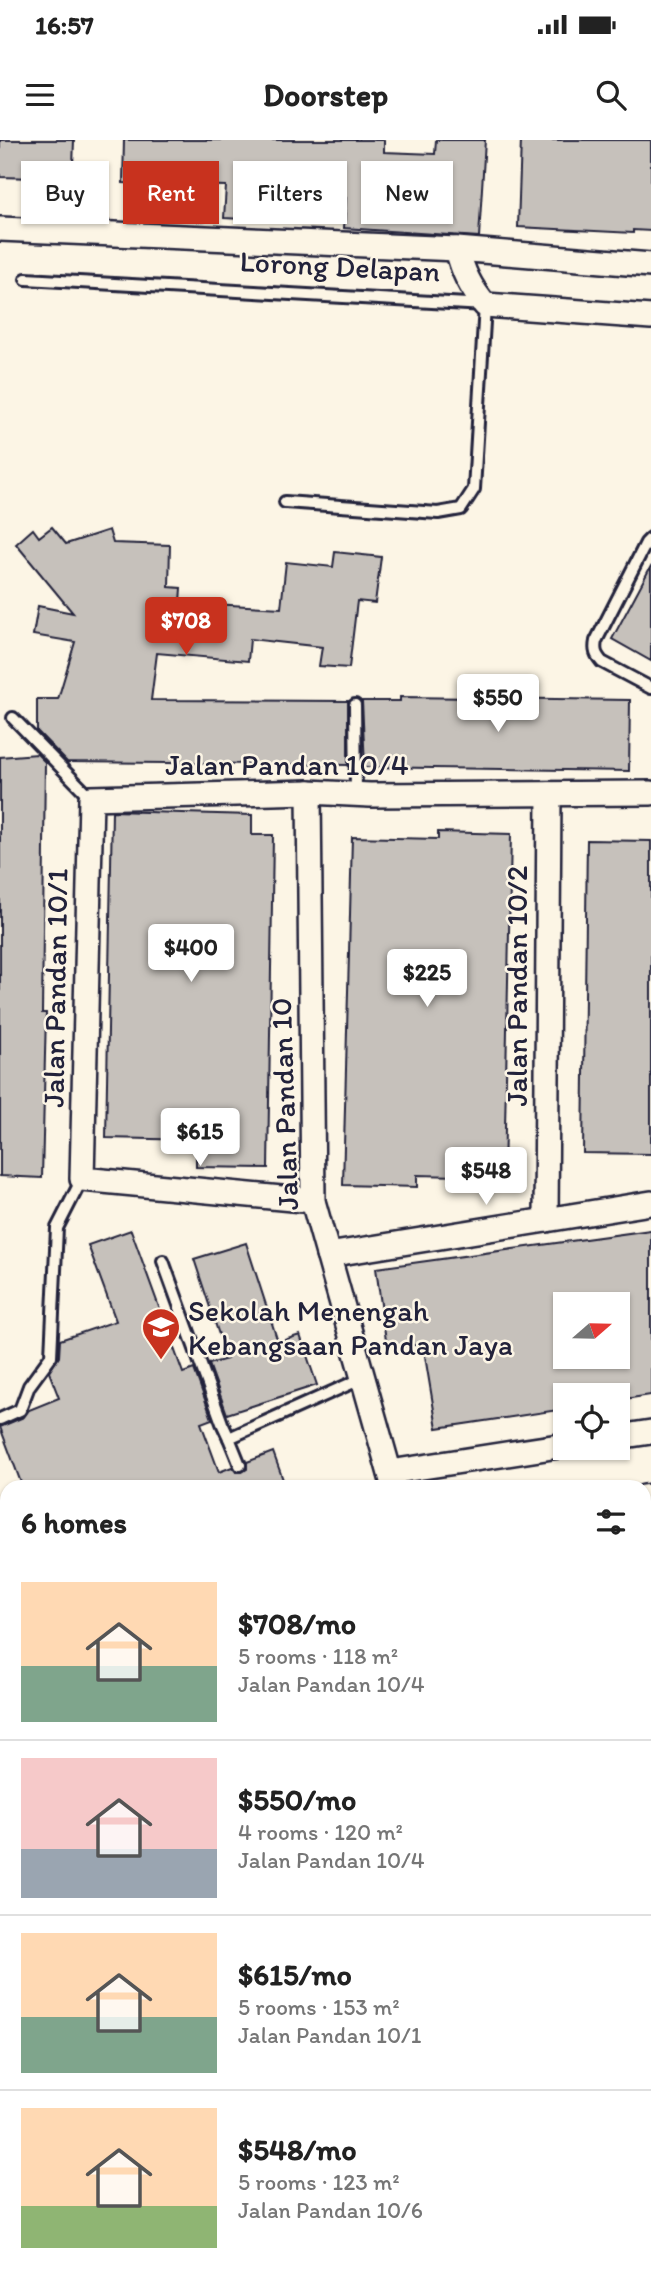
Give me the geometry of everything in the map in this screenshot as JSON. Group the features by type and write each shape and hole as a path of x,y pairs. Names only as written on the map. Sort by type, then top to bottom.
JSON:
{"street":[{"path":"0,229 457,249 651,265"},
{"path":"457,249 463,274 485,305"},
{"name":"Lorong Delapan","path":"485,305 651,317"},
{"name":"Jalan Pandan 10/4","path":"91,799 309,792 651,793"},
{"name":"Jalan Pandan 10","path":"309,792 313,1201 392,1480"},
{"name":"Jalan Pandan 10/2","path":"545,1220 549,794"},
{"name":"Jalan Pandan 10/1","path":"82,1179 91,799"},
{"path":"82,1179 313,1201"},
{"path":"328,1255 651,1203"},
{"path":"630,1435 651,1432"},
{"path":"392,1480 553,1447"}],"lane":[{"name":"Lorong Delapan","path":"26,279 485,305"},
{"path":"285,502 438,513 461,509 474,489 485,305"},
{"path":"651,538 646,543 594,649 602,662 651,688"},
{"path":"355,705 356,794"},
{"path":"13,718 91,799"},
{"name":"Jalan Pandan 10/1","path":"0,1419 20,1410 29,1386 51,1356 57,1228 82,1179"},
{"path":"163,1261 240,1465"},
{"path":"229,1438 363,1378"}],"building":[{"path":"0,140 74,140 73,161 21,161 21,178 0,177"},
{"path":"124,140 384,140 384,152 435,154 436,140 485,140 479,237 344,228 344,224 347,224 347,161 233,161 233,218 224,218 226,186 219,186 219,161 124,161"},
{"path":"521,140 651,140 651,231 633,230 633,233 518,227"},
{"path":"52,527 66,544 109,530 113,543 170,545 169,587 181,588 180,602 281,608 286,562 333,567 335,552 381,557 375,603 357,601 349,668 319,666 322,647 250,639 248,661 157,653 151,700 348,701 348,765 67,762 37,731 37,699 58,699 75,642 33,635 38,606 73,613 16,544 33,529 39,537"},
{"path":"651,566 651,661 612,639"},
{"path":"400,697 630,700 629,771 365,767 362,701 400,701"},
{"path":"37,754 45,762 42,1013 46,1013 42,1178 0,1176 0,757"},
{"path":"112,811 252,815 252,835 273,835 268,1168 196,1167 196,1140 106,1138"},
{"path":"438,832 511,834 504,1177 417,1175 417,1187 343,1185 352,837 438,839"},
{"path":"587,840 651,841 651,1154 583,1153"},
{"path":"131,1230 183,1373 194,1369 212,1419 201,1423 219,1472 232,1467 236,1472 242,1472 247,1469 247,1462 273,1452 283,1480 20,1480 0,1427 24,1417 29,1410 59,1398 49,1372 59,1357 60,1340 116,1321 88,1245"},
{"path":"651,1230 651,1395 630,1398 630,1383 553,1383 553,1411 437,1428 423,1344 387,1348 376,1268"},
{"path":"246,1243 278,1342 300,1335 317,1385 227,1414 209,1364 227,1359 194,1259"}],"place":[{"name":"Sekolah Menengah Kebangsaan Pandan Jaya","path":"161,1361"}]}
